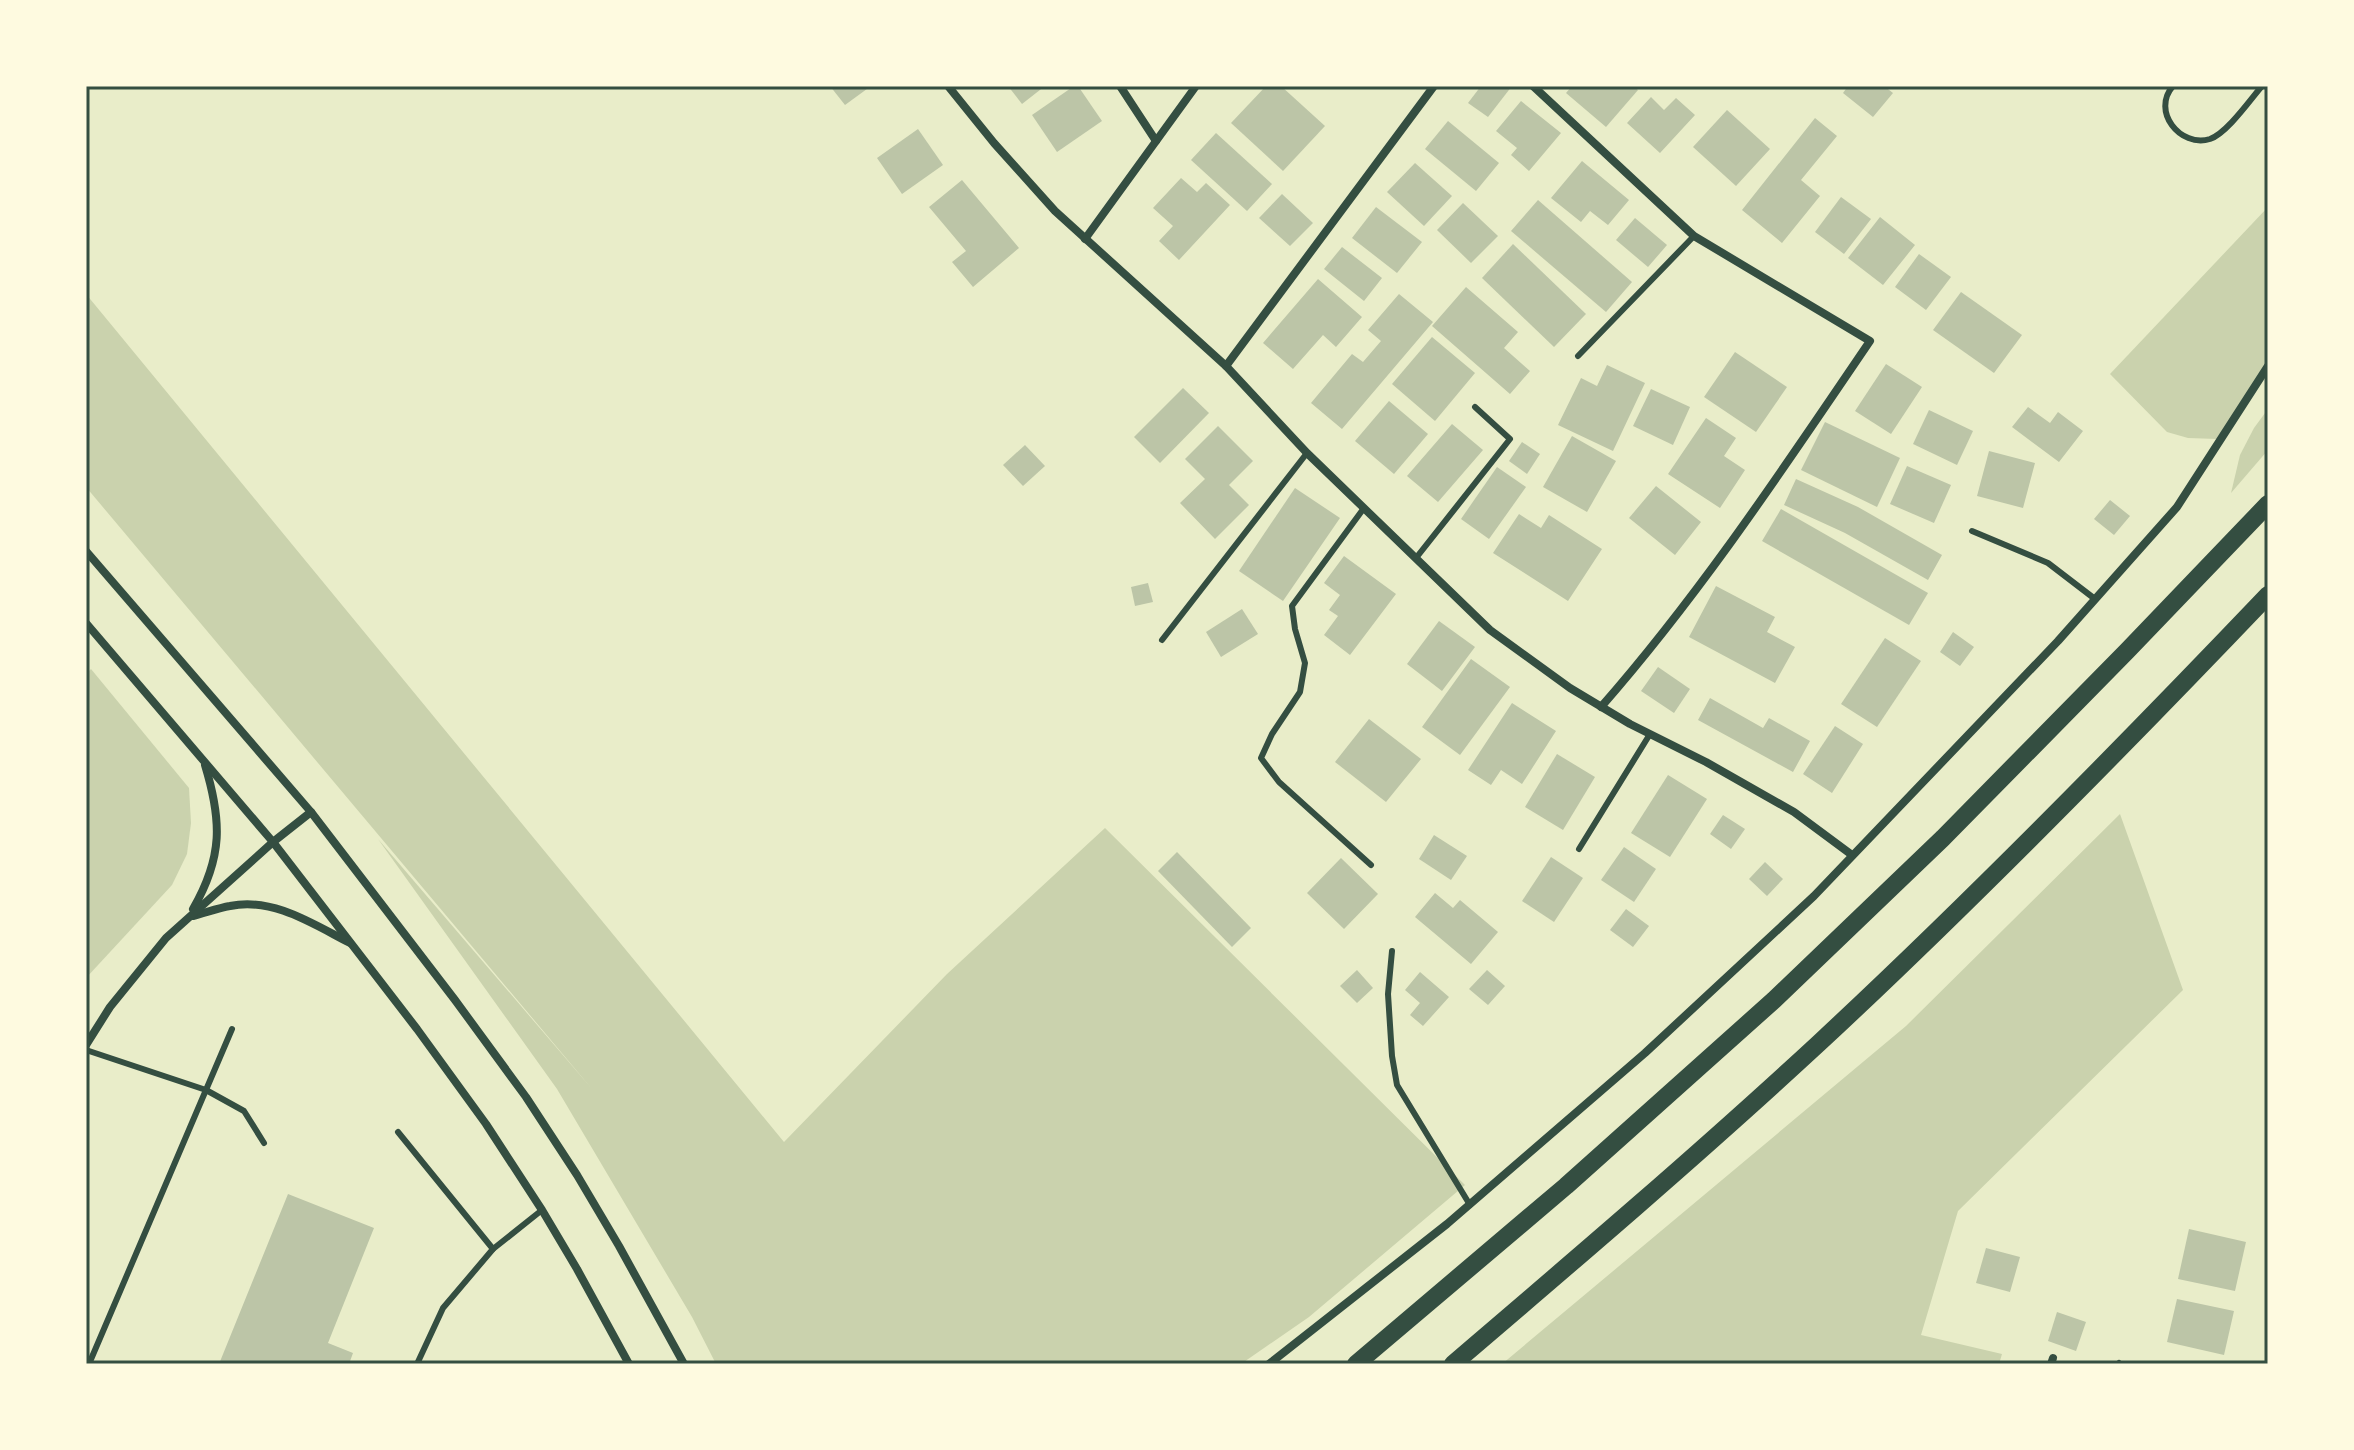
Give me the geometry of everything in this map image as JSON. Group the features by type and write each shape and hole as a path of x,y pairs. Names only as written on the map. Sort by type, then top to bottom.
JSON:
{"highway":[{"path":"1356,1364 1566,1186 1774,1000 1953,828 2268,504"},
{"path":"1453,1364 1607,1233 1839,1024 1988,882 2268,595"}],"street":[{"path":"948,86 1055,211 1226,366 1307,453 1490,630 1570,688 1794,812 1852,855"},
{"path":"1120,86 1156,141"},
{"path":"1085,239 1196,86"},
{"path":"1226,366 1434,86"},
{"path":"1533,86 1694,236 1870,341 1702,582 1601,707"},
{"path":"1269,1364 1470,1205 1645,1053 1814,896 2095,599 2177,507 2268,366"},
{"path":"86,551 311,812 455,1000 526,1097 619,1246 684,1364"},
{"path":"86,623 273,842 486,1124 542,1210 629,1364"},
{"path":"189,918 211,876 218,827 213,789 204,760"},
{"path":"86,1047 110,1007 166,938 311,812"},
{"path":"189,918 232,905 260,905 288,911 351,944"}],"lane":[{"path":"2173,86 2168,91 2164,111 2169,122 2187,138 2200,141 2221,132 2262,86"},
{"path":"1578,356 1694,236"},
{"path":"1416,558 1510,439 1475,407"},
{"path":"1162,640 1307,453"},
{"path":"1364,508 1292,606 1305,663 1300,692 1272,734 1261,758 1279,782 1371,865"},
{"path":"1972,531 2048,563 2095,599"},
{"path":"1579,849 1650,734"},
{"path":"1392,951 1388,994 1397,1085 1470,1205"},
{"path":"89,1364 232,1029"},
{"path":"86,1047 206,1090 244,1111 264,1143"},
{"path":"398,1132 493,1249"},
{"path":"417,1364 443,1308 493,1249 542,1210"}],"green space":[{"path":"2268,207 2268,362 2217,439 2188,438 2167,432 2110,374"},
{"path":"86,294 784,1142 947,974 1105,828 1465,1185 1309,1317 1241,1364 716,1364 692,1317 557,1089 378,839 592,1089 86,487"},
{"path":"2268,409 2268,450 2231,493 2240,455"},
{"path":"91,669 189,788 191,823 187,854 172,885 86,978 86,674"},
{"path":"2120,814 2183,990 1958,1211 1921,1335 2002,1354 1999,1364 1502,1364 1906,1026"}],"building":[{"path":"830,86 871,86 845,105"},
{"path":"1008,86 1045,86 1022,104"},
{"path":"1078,86 1102,121 1057,152 1032,115"},
{"path":"1266,86 1281,86 1325,126 1283,171 1231,123"},
{"path":"1481,86 1512,86 1488,117 1468,103"},
{"path":"1572,86 1633,86 1638,90 1606,127 1566,93"},
{"path":"1848,86 1884,86 1893,93 1873,117 1843,93"},
{"path":"1651,97 1664,110 1676,98 1695,115 1660,153 1627,123"},
{"path":"1521,101 1561,133 1529,171 1511,155 1517,148 1496,131"},
{"path":"1727,110 1770,149 1736,186 1693,147"},
{"path":"1815,118 1837,136 1801,180 1820,196 1782,243 1742,210"},
{"path":"1448,121 1499,163 1476,191 1425,149"},
{"path":"918,129 943,165 902,194 877,158"},
{"path":"1216,133 1272,184 1247,211 1191,160"},
{"path":"1582,161 1629,200 1608,225 1590,211 1581,222 1551,198"},
{"path":"1415,163 1452,196 1424,226 1387,192"},
{"path":"1181,178 1197,192 1206,183 1230,205 1179,260 1159,241 1173,226 1153,208"},
{"path":"962,180 1019,248 973,287 952,262 966,251 929,207"},
{"path":"1282,194 1313,223 1290,246 1259,218"},
{"path":"1841,197 1871,219 1844,254 1815,232"},
{"path":"1538,200 1632,282 1606,312 1511,231"},
{"path":"1463,203 1498,236 1471,263 1437,230"},
{"path":"1376,207 1422,242 1397,273 1352,238"},
{"path":"1880,217 1915,245 1883,285 1848,258"},
{"path":"1635,218 1667,245 1648,267 1616,240"},
{"path":"1513,244 1586,314 1554,347 1482,278"},
{"path":"1342,247 1382,278 1364,301 1324,269"},
{"path":"1919,254 1951,277 1926,310 1895,287"},
{"path":"1318,279 1362,317 1336,347 1323,335 1293,369 1263,343"},
{"path":"1466,287 1518,332 1504,348 1530,371 1510,394 1432,326"},
{"path":"1961,292 2022,335 1994,373 1933,330"},
{"path":"1399,294 1433,322 1342,429 1311,403 1352,354 1363,362 1381,341 1368,330"},
{"path":"1432,337 1475,373 1435,421 1392,384"},
{"path":"1735,352 1787,387 1756,432 1704,397"},
{"path":"1886,364 1922,387 1891,434 1855,411"},
{"path":"1607,365 1645,383 1613,451 1558,425 1581,378 1597,386"},
{"path":"1183,388 1209,413 1160,463 1134,437"},
{"path":"1651,389 1690,407 1673,445 1633,426"},
{"path":"1389,401 1428,434 1394,474 1355,441"},
{"path":"2028,407 2050,423 2058,412 2083,431 2059,462 2012,427"},
{"path":"1929,410 1973,431 1957,465 1913,444"},
{"path":"1706,418 1736,438 1724,456 1745,470 1720,508 1668,474"},
{"path":"1825,422 1900,458 1877,507 1801,470"},
{"path":"1452,424 1483,450 1438,502 1407,476"},
{"path":"1218,426 1253,461 1229,485 1249,505 1215,539 1180,503 1205,479 1185,459"},
{"path":"1572,436 1616,461 1587,512 1543,487"},
{"path":"1522,442 1540,454 1527,474 1509,461"},
{"path":"1025,445 1045,466 1023,486 1003,465"},
{"path":"1989,451 2035,463 2023,508 1977,496"},
{"path":"1907,466 1951,485 1934,523 1890,504"},
{"path":"1497,467 1526,487 1489,539 1461,519"},
{"path":"1796,479 1858,507 1942,555 1928,580 1845,533 1784,505"},
{"path":"1656,486 1701,522 1675,555 1629,518"},
{"path":"1295,488 1340,518 1283,601 1239,571"},
{"path":"2110,500 2130,516 2114,535 2094,519"},
{"path":"1781,509 1928,593 1909,625 1762,541"},
{"path":"1519,514 1541,528 1549,515 1602,549 1568,601 1493,553"},
{"path":"1344,556 1396,594 1350,655 1324,635 1338,616 1329,610 1340,595 1324,583"},
{"path":"1148,583 1153,602 1135,606 1131,587"},
{"path":"1716,586 1775,617 1767,632 1795,647 1775,683 1689,637"},
{"path":"1242,609 1258,634 1221,657 1206,632"},
{"path":"1439,621 1475,647 1442,691 1407,664"},
{"path":"1953,632 1974,647 1960,666 1940,652"},
{"path":"1885,638 1921,661 1877,727 1841,704"},
{"path":"1471,659 1510,687 1460,755 1422,727"},
{"path":"1658,667 1690,689 1674,713 1641,691"},
{"path":"1710,698 1763,728 1769,718 1810,741 1793,772 1698,720"},
{"path":"1512,703 1556,731 1522,784 1501,770 1491,785 1468,770"},
{"path":"1369,719 1421,759 1386,802 1335,762"},
{"path":"1835,726 1863,744 1832,793 1803,774"},
{"path":"1557,754 1595,777 1563,830 1525,807"},
{"path":"1668,775 1707,799 1670,857 1631,833"},
{"path":"1723,815 1745,829 1731,849 1710,834"},
{"path":"1434,835 1467,856 1451,880 1419,859"},
{"path":"1624,847 1656,869 1634,902 1601,880"},
{"path":"1177,852 1251,928 1232,947 1158,871"},
{"path":"1551,857 1583,878 1554,922 1522,901"},
{"path":"1341,858 1378,894 1344,929 1307,893"},
{"path":"1765,862 1783,879 1767,896 1749,879"},
{"path":"1435,893 1453,908 1460,900 1498,932 1471,964 1415,917"},
{"path":"1626,909 1649,926 1633,947 1610,930"},
{"path":"1357,970 1373,988 1357,1003 1340,986"},
{"path":"1487,970 1505,986 1488,1005 1469,989"},
{"path":"1420,972 1449,997 1423,1026 1410,1015 1420,1003 1405,990"},
{"path":"288,1194 374,1228 328,1343 353,1353 349,1364 219,1364"},
{"path":"2189,1229 2246,1242 2235,1291 2178,1279"},
{"path":"1986,1248 2020,1257 2010,1292 1976,1283"},
{"path":"2177,1299 2234,1311 2224,1355 2167,1342"},
{"path":"2057,1312 2086,1322 2076,1351 2048,1341"}]}
